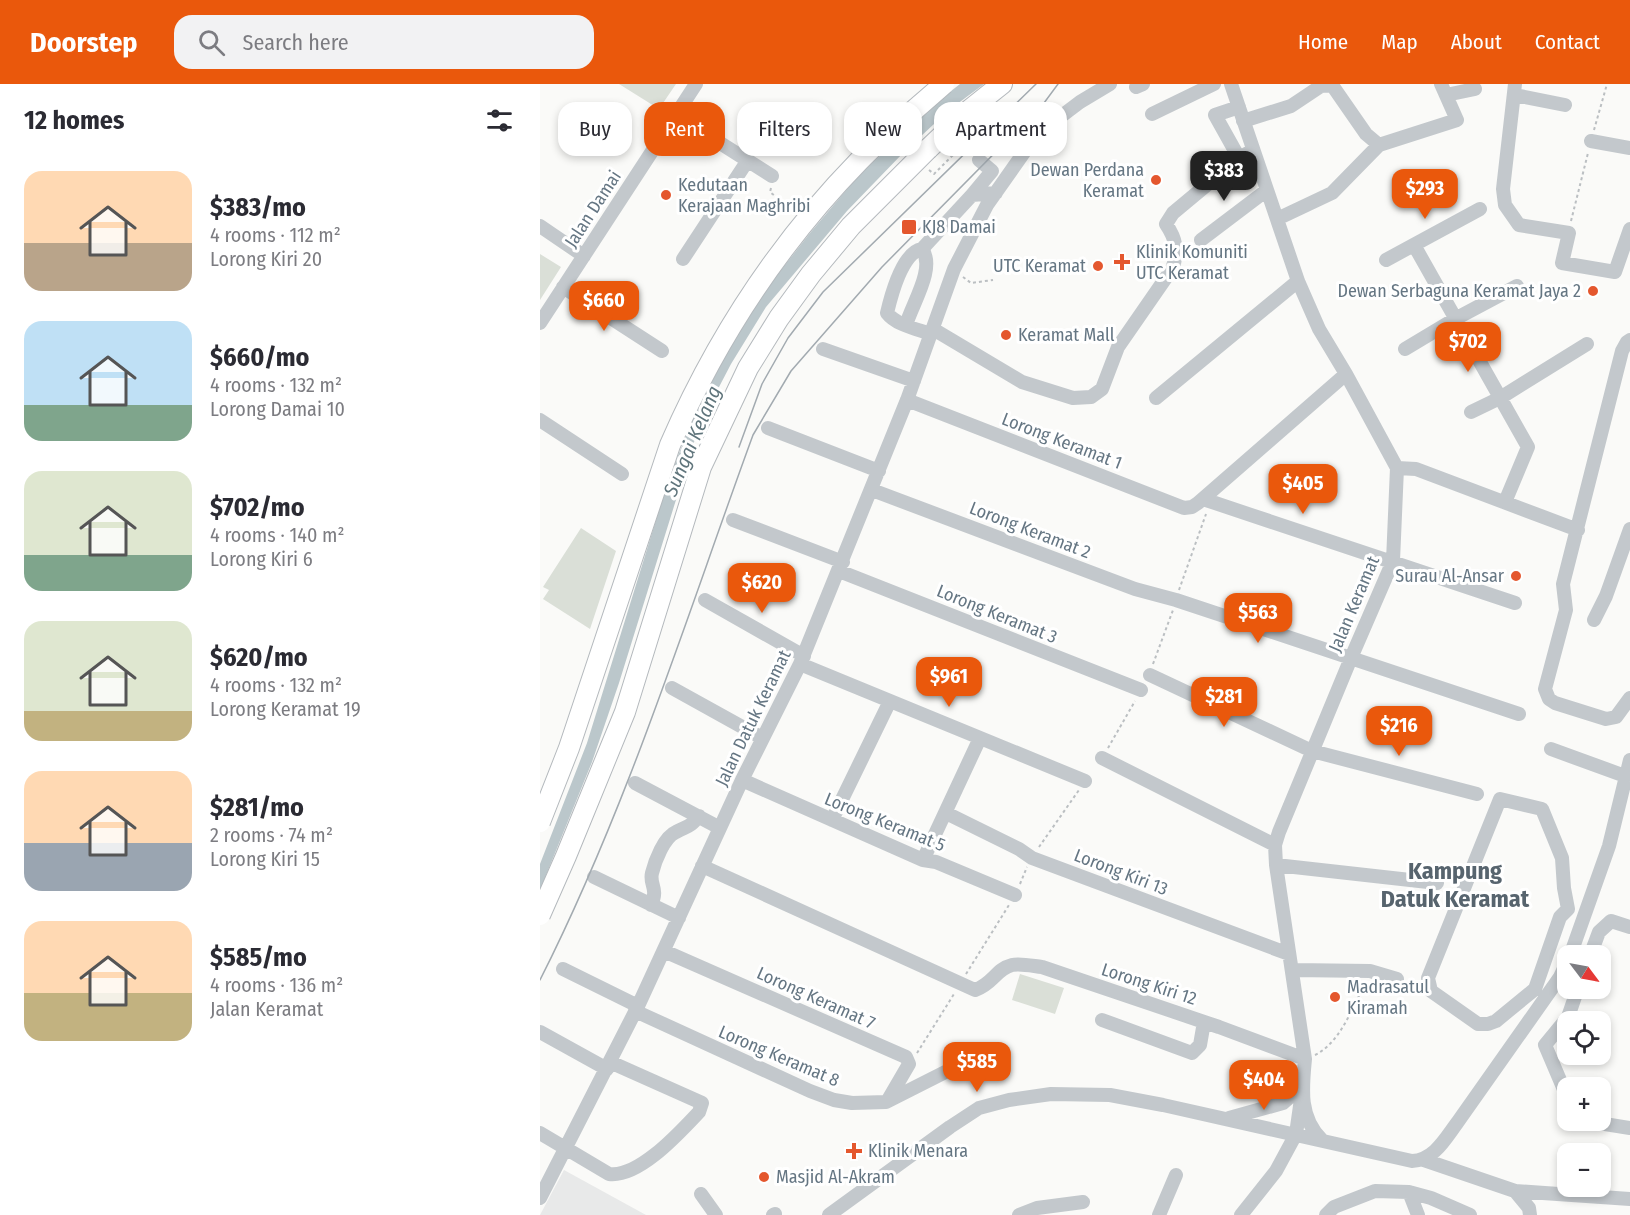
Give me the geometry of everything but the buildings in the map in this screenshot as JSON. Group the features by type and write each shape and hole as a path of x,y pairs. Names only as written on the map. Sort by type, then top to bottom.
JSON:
{"highway":[{"path":"540,822 569,748 670,446 690,398 721,340 758,284 808,218 860,160 944,84"},
{"path":"540,915 625,712 701,467 748,368 779,318 811,274 851,226 895,180 968,111 1002,84"}],"street":[{"name":"Jalan Damai","path":"684,102 696,84"},
{"name":"Jalan Datuk Keramat","path":"540,1198 567,1149 636,1009 742,780 802,660 907,400 954,269 996,193 1030,144 1043,130 1080,102 1110,84"},
{"path":"1152,114 1214,84"},
{"path":"1231,84 1298,281 1319,329 1398,468 1416,469 1573,528"},
{"path":"1243,121 1291,106 1321,86 1332,85 1366,134 1379,146"},
{"path":"1277,219 1332,193 1379,146 1457,120 1444,89 1475,89"},
{"path":"1565,105 1515,90 1503,189 1504,205 1519,225 1569,232 1562,263 1615,272 1630,229"},
{"path":"1239,107 1215,115 1239,158"},
{"path":"1591,141 1630,148"},
{"path":"725,146 772,176"},
{"path":"974,157 992,171 922,249 916,250 906,260 887,313 893,320 932,331 1022,382 1073,398 1091,397 1102,389 1118,347 1172,268 1177,257 1175,238 1166,224 1173,213 1239,158 1253,150"},
{"name":"Jalan Damai","path":"540,323 649,156"},
{"path":"683,259 748,160"},
{"path":"1201,240 1267,190"},
{"path":"972,195 996,193"},
{"path":"1386,260 1480,209"},
{"path":"540,226 584,256"},
{"path":"1414,245 1528,447 1506,502"},
{"path":"906,325 925,277 927,258 922,249"},
{"path":"1156,398 1298,281"},
{"path":"1405,349 1517,286"},
{"path":"563,287 662,351"},
{"path":"1630,340 1622,351 1573,528 1563,584 1566,610 1545,689 1549,699 1555,703 1606,719 1616,717 1630,698"},
{"path":"1471,412 1500,398 1587,344"},
{"path":"823,349 914,381"},
{"path":"1203,499 1346,374"},
{"name":"Lorong Keramat 1","path":"907,400 1184,508 1192,507 1203,499"},
{"path":"540,420 622,474"},
{"path":"768,428 879,471"},
{"name":"Jalan Keramat","path":"1322,1140 1308,1125 1302,1086 1305,1059 1275,845 1393,561 1398,468"},
{"name":"Lorong Keramat 2","path":"872,490 1135,589 1176,600 1519,714"},
{"path":"1203,499 1515,603"},
{"name":"Lorong Keramat 3","path":"733,520 1141,690"},
{"path":"1594,620 1606,596 1630,529"},
{"path":"705,600 802,660 890,701 1085,781"},
{"path":"1150,675 1312,752 1477,794"},
{"path":"672,687 762,738"},
{"path":"832,820 890,701"},
{"path":"923,860 980,738"},
{"path":"1551,749 1625,776"},
{"path":"1102,758 1275,845"},
{"path":"1574,945 1609,846 1630,760"},
{"name":"Lorong Keramat 5","path":"742,780 923,860 936,862 1015,895"},
{"path":"635,783 720,828"},
{"path":"1500,799 1542,809 1562,858 1568,909 1560,917 1535,988 1496,1021 1478,1024 1431,991 1428,978 1500,799"},
{"name":"Lorong Kiri 13","path":"946,813 1019,849 1032,858 1289,954"},
{"path":"651,905 656,892 651,874 669,837 690,827 699,816"},
{"path":"1276,865 1437,883"},
{"name":"Lorong Kiri 12","path":"702,866 975,990 985,987 1002,969 1013,964 1042,968 1204,1022 1305,1059"},
{"path":"594,877 679,918"},
{"path":"1568,909 1586,913"},
{"path":"1594,945 1599,932 1611,921 1630,927"},
{"name":"Lorong Keramat 7","path":"664,951 906,1057 909,1064 886,1102"},
{"name":"Lorong Keramat 8","path":"563,969 636,1009 810,1091 834,1100 852,1103 886,1102 977,1056"},
{"path":"1293,970 1370,971 1396,979"},
{"path":"1424,1160 1432,1154 1457,1123 1557,981"},
{"path":"1559,1077 1545,1045 1568,1017 1574,999"},
{"path":"1102,1020 1192,1053 1200,1046 1204,1022"},
{"path":"540,1032 608,1065 702,1104 699,1112 653,1155 638,1167 618,1175 609,1174 540,1133"},
{"path":"1226,1119 1283,1103 1302,1086"},
{"path":"1241,1215 1276,1171 1296,1134 1302,1086"},
{"path":"829,1215 979,1108 1009,1100 1051,1094 1110,1095 1412,1161 1424,1160 1515,1191 1630,1199"},
{"path":"1611,1125 1630,1128"},
{"path":"1159,1215 1176,1175"},
{"path":"1326,1215 1335,1207 1375,1191 1409,1192 1431,1198 1470,1215"},
{"path":"1515,1191 1528,1208 1530,1215"},
{"path":"1409,1192 1418,1215"},
{"path":"701,1194 716,1215"},
{"path":"1020,1215 1083,1202"}],"path":[{"path":"1569,232 1607,84"},
{"path":"934,174 962,146 974,157"},
{"path":"772,176 770,192 796,213"},
{"path":"954,269 971,283 993,280"},
{"path":"1305,1059 1328,1047 1340,1031 1362,990"}],"shaded area":[{"path":"619,84 676,84 664,102 648,102"},
{"path":"540,254 561,267 540,300"},
{"path":"581,528 616,551 590,629 543,599 549,590 543,587"},
{"path":"1020,974 1064,988 1055,1014 1012,1000"},
{"path":"564,1170 646,1215 540,1215"}],"water":[{"path":"960,84 984,84 960,102 938,102"},
{"path":"934,106 934,124 922,135 922,117"},
{"name":"Sungai Kelang","path":"880,156 900,156 847,211 766,307 731,364 707,410 694,442 592,762 540,890 540,864 587,743 670,475 708,383 734,335 763,293 859,175"}],"tram line":[{"path":"739,447 762,384 788,338 823,292 1036,84"},
{"path":"540,980 572,914 628,779 753,435 791,371 882,267 1044,103 1058,84"}],"place":[{"name":"Dewan Perdana Keramat","path":"1156,180"},
{"name":"Kedutaan Kerajaan Maghribi","path":"666,195"},
{"name":"KJ8 Damai","path":"909,227"},
{"name":"Klinik Komuniti UTC Keramat","path":"1122,262"},
{"name":"UTC Keramat","path":"1098,266"},
{"name":"Dewan Serbaguna Keramat Jaya 2","path":"1593,291"},
{"name":"Keramat Mall","path":"1006,335"},
{"name":"Surau Al-Ansar","path":"1516,576"},
{"name":"Madrasatul Kiramah","path":"1335,997"},
{"name":"Klinik Menara","path":"854,1151"},
{"name":"Masjid Al-Akram","path":"764,1177"}],"district":[{"name":"Kampung Datuk Keramat","path":"1455,885"}]}
